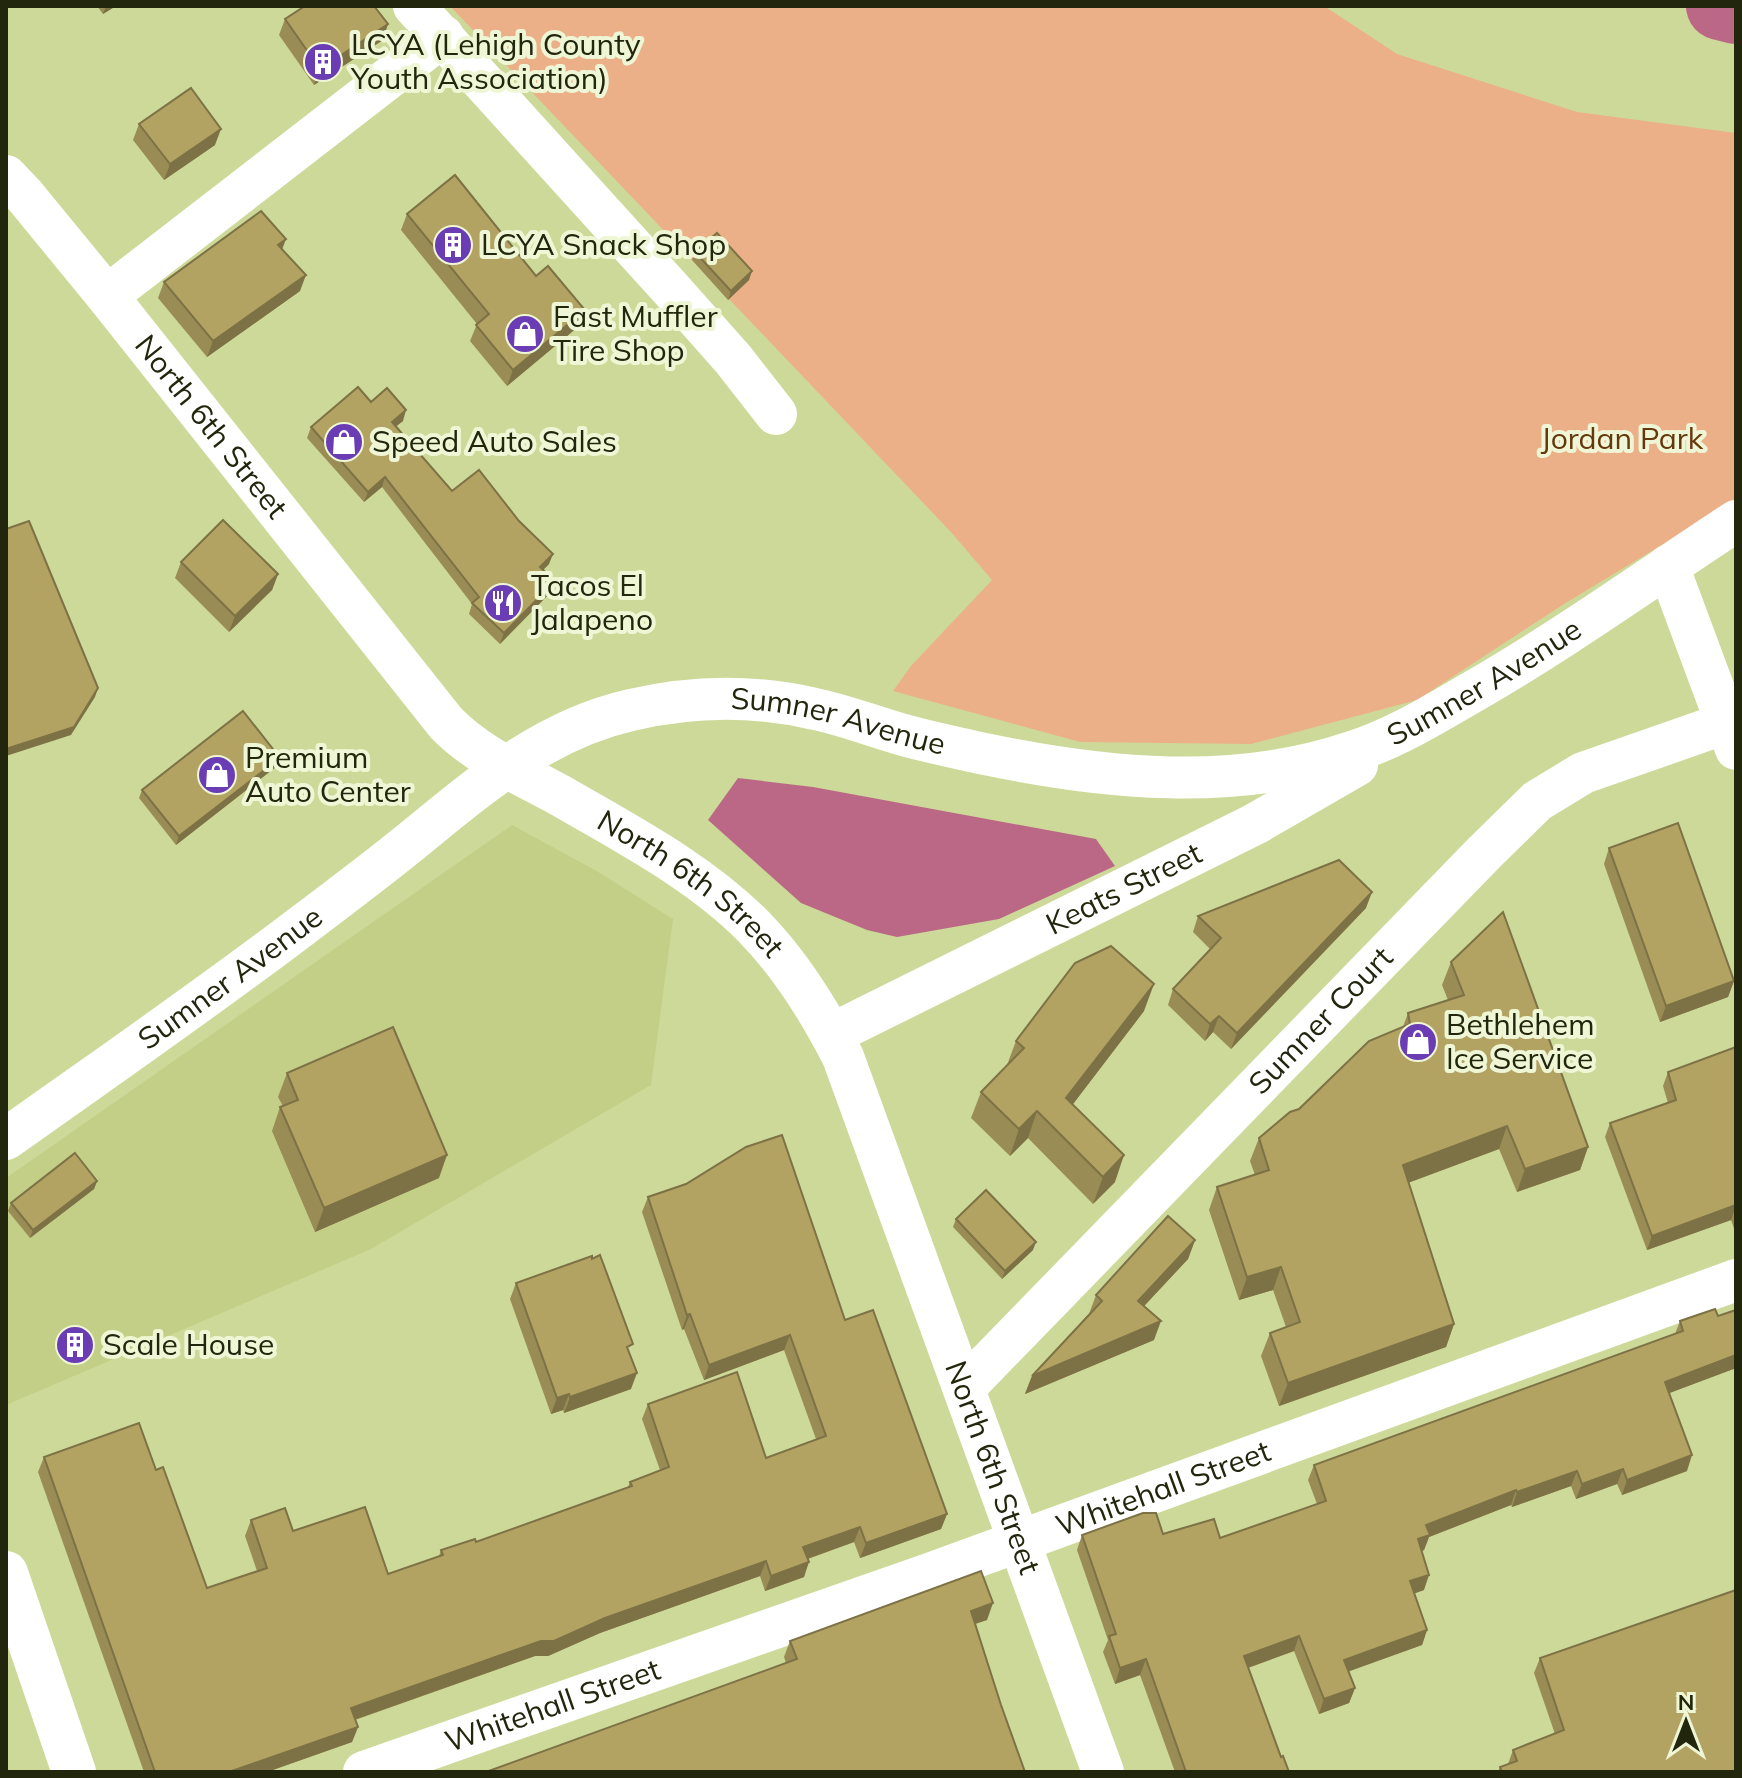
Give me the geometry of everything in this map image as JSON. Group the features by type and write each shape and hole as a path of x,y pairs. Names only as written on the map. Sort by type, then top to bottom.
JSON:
{"main road":[{"path":"6,1573 74,1772"}],"street":[{"path":"414,6 733,359 776,414"},
{"path":"107,296 443,36"},
{"name":"North 6th Street","path":"6,176 107,296 462,740 629,835 709,888 754,926 801,983 843,1057 1103,1772"},
{"name":"Sumner Avenue","path":"6,1139 245,969 388,860 504,766 563,733 627,711 680,701 747,699 814,708 906,736 986,755 1068,769 1170,778 1227,776 1296,766 1351,753 1409,729 1513,668 1736,521"},
{"path":"1668,566 1731,736"},
{"name":"Keats Street","path":"832,1034 1255,824 1350,770 1409,729"},
{"name":"Sumner Court","path":"964,1388 1537,801 1583,773 1731,736"},
{"name":"Whitehall Street","path":"364,1772 901,1584 1736,1280"}],"shaded area":[{"path":"738,778 813,787 1096,839 1115,866 999,919 897,937 867,930 801,903 708,820"},
{"path":"512,825 595,870 673,919 651,1085 371,1249 6,1405 6,1178"}],"green space":[{"name":"Jordan Park","path":"450,6 1324,6 1397,54 1577,112 1736,133 1736,500 1564,604 1417,700 1251,744 1080,742 893,691 911,666 992,580 950,531"}],"building":[{"name":"LCYA (Lehigh County Youth Association)","path":"305,6 374,6 388,24 320,69 285,19"},
{"path":"191,88 221,129 170,164 139,124"},
{"path":"455,175 536,276 548,266 585,310 513,370 476,325 489,314 407,214"},
{"path":"261,211 286,239 278,245 306,275 213,341 164,282"},
{"path":"717,233 752,271 731,291 695,252"},
{"path":"358,387 371,402 387,388 406,410 392,422 452,491 479,470 519,521 553,554 540,567 555,581 504,633 472,603 479,597 385,477 368,492 311,427"},
{"path":"223,520 278,574 235,616 181,562"},
{"path":"29,521 98,688 74,727 6,749 6,529"},
{"name":"Premium Auto Center","path":"243,711 280,758 179,836 142,790"},
{"path":"1678,823 1734,981 1666,1006 1609,848"},
{"path":"1339,860 1372,892 1237,1033 1219,1016 1210,1024 1173,989 1221,938 1198,916"},
{"path":"1503,912 1588,1147 1525,1169 1507,1126 1403,1165 1454,1324 1288,1383 1270,1333 1300,1322 1281,1267 1247,1277 1217,1187 1269,1170 1259,1138 1290,1112 1299,1109 1369,1041 1410,1024 1408,1013 1464,995 1451,962"},
{"path":"1111,946 1154,984 1066,1098 1124,1155 1103,1177 1037,1111 1019,1129 981,1092 1024,1048 1016,1041 1075,963"},
{"path":"393,1027 447,1155 324,1208 280,1107 298,1100 287,1073"},
{"path":"1736,1047 1736,1205 1652,1236 1610,1123 1676,1100 1668,1072"},
{"path":"782,1135 845,1320 873,1310 947,1514 866,1543 860,1527 803,1547 809,1562 771,1576 766,1561 605,1618 554,1641 541,1641 351,1708 358,1727 229,1772 155,1772 44,1457 139,1423 156,1470 163,1467 207,1588 267,1568 251,1520 285,1508 293,1531 365,1507 388,1574 443,1555 441,1550 475,1539 476,1542 632,1486 630,1482 669,1467 648,1404 737,1372 766,1458 826,1436 790,1335 709,1365 690,1314 687,1315 648,1197 686,1184 746,1147"},
{"path":"75,1153 97,1181 33,1230 11,1203"},
{"path":"986,1190 1036,1242 1005,1271 956,1219"},
{"path":"1168,1216 1195,1240 1138,1301 1161,1321 1032,1376 1102,1301 1096,1295"},
{"path":"600,1255 633,1344 627,1347 637,1373 570,1397 569,1394 557,1398 516,1283"},
{"path":"1715,1309 1718,1316 1736,1310 1736,1355 1665,1382 1692,1455 1627,1480 1623,1469 1582,1484 1577,1471 1516,1490 1426,1525 1430,1535 1418,1539 1429,1575 1410,1581 1427,1630 1344,1660 1355,1688 1324,1699 1299,1636 1244,1656 1289,1772 1186,1772 1146,1659 1120,1668 1109,1636 1116,1634 1082,1535 1143,1513 1156,1513 1163,1534 1214,1519 1220,1538 1326,1501 1314,1465 1683,1331 1680,1321"},
{"path":"981,1571 993,1603 971,1611 1025,1772 486,1772 797,1659 790,1641"},
{"path":"1736,1590 1736,1772 1502,1772 1500,1767 1517,1761 1513,1750 1564,1730 1540,1658"}],"waterway":[{"path":"1720,6 1736,10"}],"place":[{"name":"LCYA (Lehigh County Youth Association)","path":"323,62"},
{"name":"LCYA Snack Shop","path":"453,245"},
{"name":"Fast Muffler Tire Shop","path":"525,334"},
{"name":"Speed Auto Sales","path":"344,442"},
{"name":"Tacos El Jalapeno","path":"503,603"},
{"name":"Premium Auto Center","path":"217,775"},
{"name":"Bethlehem Ice Service","path":"1418,1042"},
{"name":"Scale House","path":"75,1345"}]}
